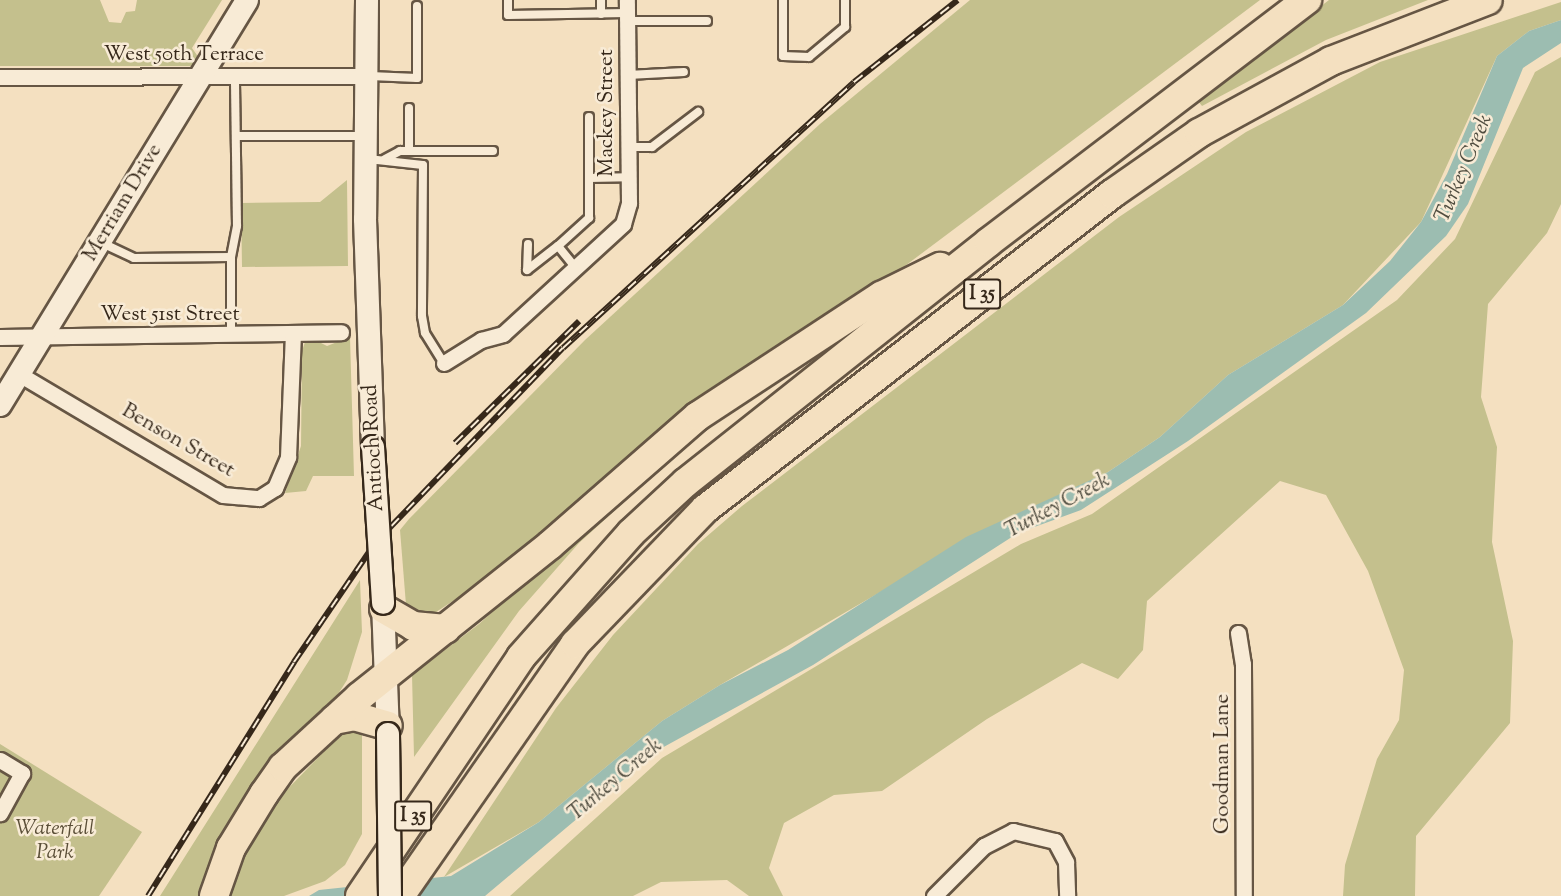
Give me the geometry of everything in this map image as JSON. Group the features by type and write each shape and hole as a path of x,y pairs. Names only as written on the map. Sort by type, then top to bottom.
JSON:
{"highway":[{"name":"I 35","path":"360,896 466,736 549,622 631,532 685,483 989,242 1307,0"},
{"name":"I 35","path":"400,896 575,644 705,509 1112,194 1199,133 1331,62 1488,0"},
{"path":"214,896 231,848 264,794 283,767 334,720 738,387 881,296 989,242"},
{"path":"384,606 413,626 446,629"},
{"path":"334,720 354,716 388,730"}],"main road":[{"name":"Merriam Drive","path":"0,405 247,0"},
{"name":"Antioch Road","path":"367,0 367,136 376,159 373,447 387,676 390,896"}],"street":[{"name":"Mackey Street","path":"576,268 623,224 628,177 627,11"},
{"name":"West 50th Terrace","path":"0,77 368,76"},
{"path":"444,363 481,339 503,334 576,268"},
{"name":"West 51st Street","path":"0,337 231,336 341,332"},
{"name":"Benson Street","path":"20,374 223,495 259,498 275,488 288,457 293,333"},
{"name":"Goodman Lane","path":"1238,633 1244,664 1244,896"},
{"path":"0,760 22,773 0,813"},
{"path":"934,896 998,836 1031,831 1052,839 1066,862 1067,896"}],"lane":[{"path":"508,0 508,15 601,14 627,11 707,21"},
{"path":"601,0 601,14"},
{"path":"783,0 783,56 809,57 845,27 846,0"},
{"path":"368,76 417,78 417,6"},
{"path":"628,75 684,72"},
{"path":"231,336 231,256 237,226 238,136 235,75"},
{"path":"410,108 410,151"},
{"path":"628,147 652,147 698,112"},
{"path":"528,244 527,270 589,218 589,117"},
{"path":"238,136 367,136"},
{"path":"376,159 410,151 494,151"},
{"path":"376,159 423,165 422,316 425,333 444,363"},
{"path":"589,178 628,177"},
{"path":"100,242 134,258 231,256"},
{"path":"558,246 576,268"}],"green space":[{"path":"0,0 100,0 109,22 121,23 126,12 135,11 137,0 222,0 192,48 199,58 191,66 0,66"},
{"path":"970,0 1260,0 491,576 430,616 406,605 400,530 409,519 585,340 820,124"},
{"path":"1329,0 1428,0 1326,40 1202,106 1198,101"},
{"path":"1561,2 1561,20 1529,31 1497,56 1421,222 1343,305 1228,375 1160,437 1108,472 901,580 720,685 662,721 539,822 444,877 556,708 613,635 698,544 742,506 1119,217 1246,132 1380,62"},
{"path":"1561,57 1561,204 1547,233 1488,304 1481,397 1497,447 1492,542 1513,641 1510,723 1416,836 1415,896 1343,896 1345,865 1377,759 1399,720 1404,670 1368,571 1326,495 1280,481 1147,601 1143,650 1118,679 1082,663 987,719 882,791 834,795 784,823 769,868 783,896 749,896 727,880 661,882 633,896 510,896 662,758 1021,544 1092,514 1397,300 1455,239 1535,72"},
{"path":"347,180 348,266 242,267 241,203 320,202"},
{"path":"307,336 327,346 350,337 354,476 313,476 306,491 285,493 301,446 302,351"},
{"path":"709,425 579,543 519,611 414,757 412,675 479,624 682,441"},
{"path":"360,580 362,632 347,680 328,710 258,780 232,817 204,896 160,896"},
{"path":"362,729 362,834 345,865 325,881 284,896 226,896 236,864 272,805 344,731"},
{"name":"Waterfall Park","path":"0,744 142,832 99,896 0,896"}],"water":[{"name":"Turkey Creek","path":"1561,20 1561,43 1523,68 1468,204 1446,236 1366,313 1188,441 1081,510 1018,533 813,665 660,749 485,896 309,896 319,890 451,876 539,822 662,721 720,685 788,650 966,537 1108,472 1160,437 1228,375 1343,305 1390,261 1421,222 1447,174 1497,56 1529,31"}],"railway":[{"path":"148,896 294,662 376,542 563,348 854,82 958,0"},
{"path":"455,443 579,321"}]}
